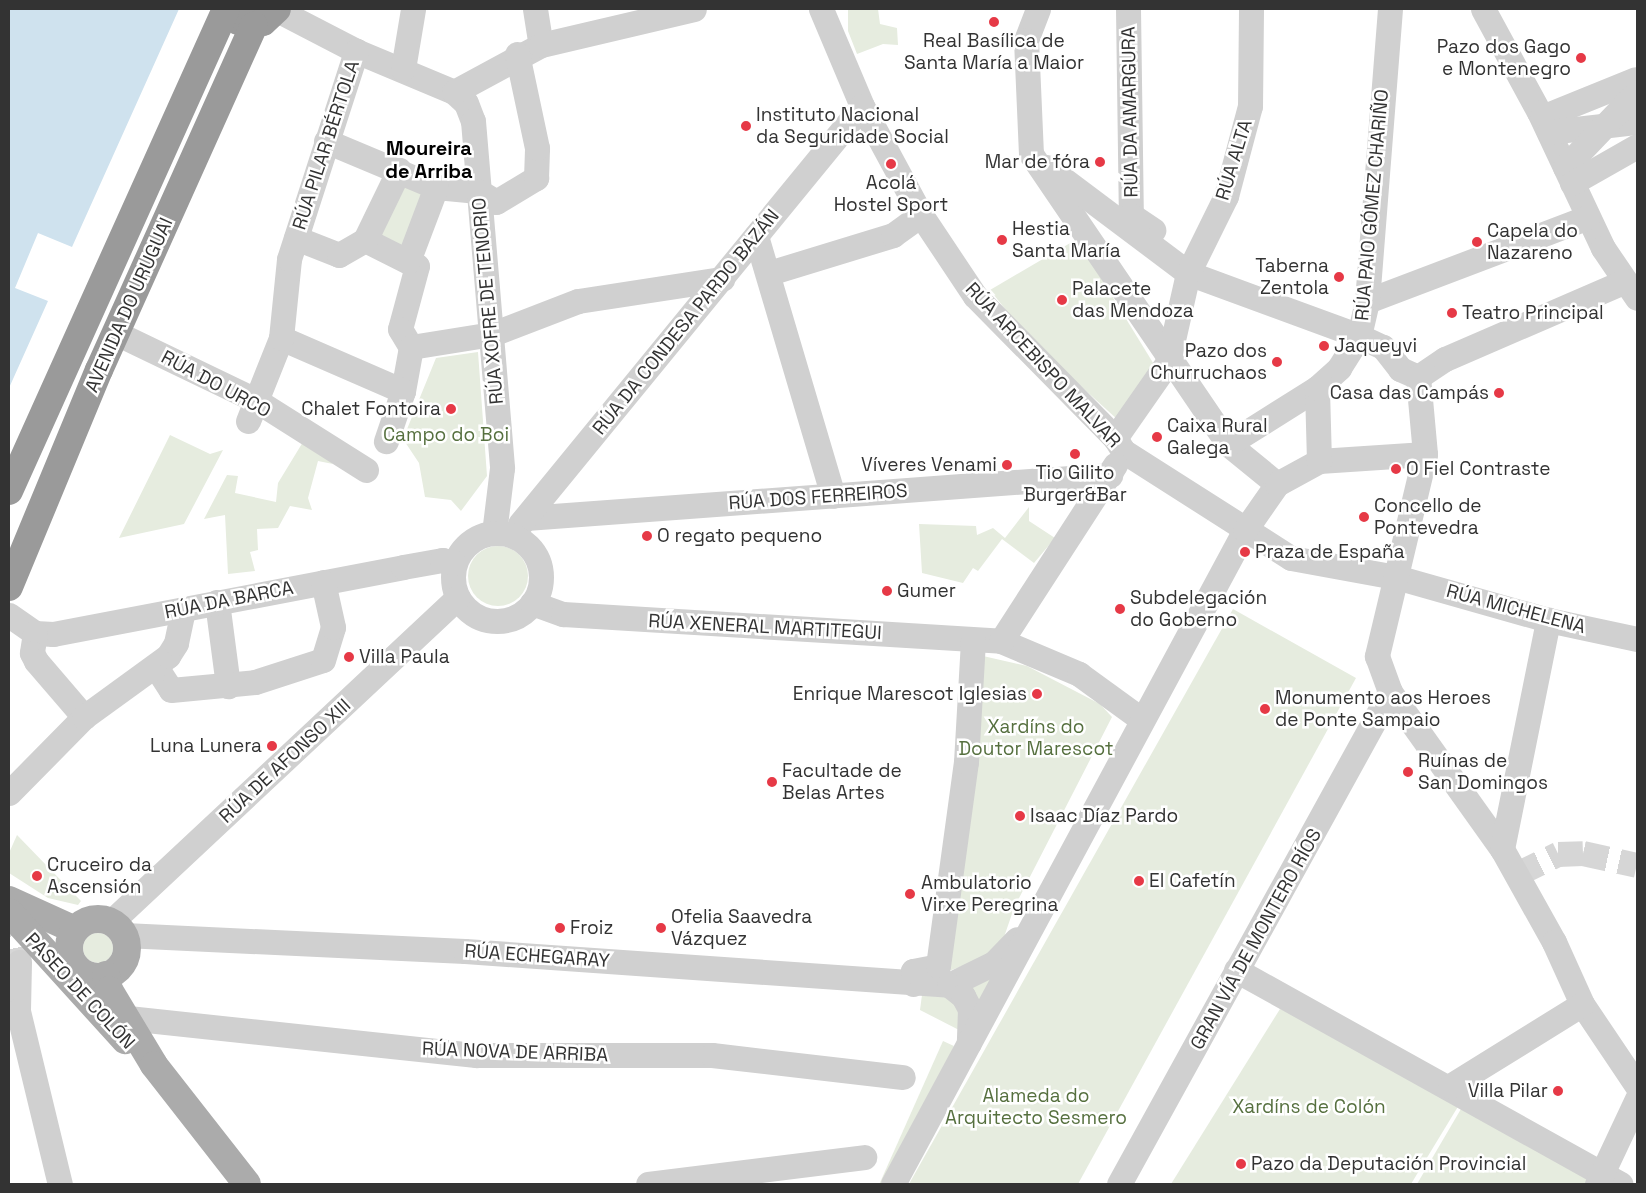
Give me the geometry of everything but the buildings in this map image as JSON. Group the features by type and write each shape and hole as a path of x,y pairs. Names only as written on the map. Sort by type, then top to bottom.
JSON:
{"highway":[{"path":"226,9 238,21 254,25 277,9"},
{"name":"AVENIDA DO URUGUAI","path":"9,490 226,9"},
{"name":"AVENIDA DO URUGUAI","path":"9,587 116,333 254,25"}],"main road":[{"name":"PASEO DE COLÓN","path":"9,900 75,930"},
{"name":"PASEO DE COLÓN","path":"9,912 138,1055 154,1065"},
{"path":"91,920 117,928 124,959 106,976 83,973 74,964 70,941 75,930 91,920"},
{"name":"PASEO DE COLÓN","path":"106,976 109,990 128,1018 154,1065 247,1184"}],"street":[{"name":"RÚA XOFRE DE TENORIO","path":"277,9 356,51 403,69 454,92 466,103 473,121 492,334 502,468 500,533"},
{"path":"403,69 413,9"},
{"path":"535,9 541,45"},
{"path":"454,92 517,54 541,45 694,9"},
{"name":"RÚA ARCEBISPO MALVAR","path":"821,9 862,106 921,215 975,296 1119,444 1245,530 1291,558 1396,577"},
{"path":"1038,9 1026,40 1031,154 1076,203 1168,362 1228,444 1276,484"},
{"name":"RÚA DA AMARGURA","path":"1128,9 1131,215"},
{"name":"RÚA ALTA","path":"1168,362 1190,265 1226,196 1250,106 1251,9"},
{"name":"RÚA PAIO GÓMEZ CHARIÑO","path":"1228,444 1317,388 1339,368 1359,336 1367,301 1390,9"},
{"path":"1418,377 1445,359 1631,289 1588,217 1545,125 1484,9"},
{"name":"RÚA PILAR BÉRTOLA","path":"252,411 281,338 289,258 356,51"},
{"path":"326,141 436,187 478,191 496,202 536,178 537,148 517,54"},
{"path":"1545,125 1637,84"},
{"path":"1569,175 1637,84"},
{"name":"RÚA DA CONDESA PARDO BAZÁN","path":"500,533 526,518 862,106"},
{"path":"1545,125 1605,126 1637,122"},
{"path":"1569,175 1637,129"},
{"path":"1569,175 1637,146"},
{"path":"386,442 403,391 411,347 400,329 418,266 366,240 399,170"},
{"name":"RÚA DA AMARGURA","path":"1076,203 1089,186 1131,215 1190,265"},
{"path":"408,261 436,187"},
{"path":"1076,203 1190,265 1382,347 1400,369 1418,377"},
{"path":"769,272 893,235 921,215"},
{"path":"1367,301 1588,217"},
{"path":"756,236 769,272 833,496"},
{"name":"RÚA PILAR BÉRTOLA","path":"296,238 338,255 366,240"},
{"path":"411,347 492,334 578,301 722,279"},
{"name":"RÚA DO URCO","path":"116,333 252,411 366,470"},
{"path":"281,338 403,391"},
{"path":"1141,719 1079,674 1001,640 1110,475 1119,444 1168,362"},
{"path":"1418,377 1425,454 1377,656 1390,692 1502,850 1554,942 1582,1004 1637,1086"},
{"path":"1317,388 1319,461"},
{"path":"893,1184 969,1043 1030,922 1141,719 1245,530 1276,484 1319,461 1425,454"},
{"name":"RÚA DOS FERREIROS","path":"526,518 1110,475"},
{"path":"500,533 524,542 540,567 541,581 532,603 521,614 493,621 467,609 458,597 454,563 473,540 500,533"},
{"name":"RÚA DA BARCA","path":"35,633 53,634 442,560 454,563"},
{"name":"RÚA MICHELENA","path":"1396,577 1548,620 1637,639"},
{"path":"156,667 171,690 228,686 323,660 333,627 323,582"},
{"name":"RÚA DE AFONSO XIII","path":"117,928 458,597"},
{"path":"217,602 228,686"},
{"name":"RÚA XENERAL MARTITEGUI","path":"532,603 563,614 973,640 1001,640"},
{"path":"9,793 84,717 156,667 176,644 183,609"},
{"path":"9,614 35,633 32,653 36,661 84,717"},
{"path":"1502,850 1548,620"},
{"path":"913,984 913,971 938,966 966,762 973,640"},
{"name":"GRAN VÍA DE MONTERO RÍOS","path":"1119,1184 1390,692"},
{"name":"RÚA ECHEGARAY","path":"117,928 949,985 994,963 1030,922"},
{"path":"20,962 14,1012 60,1184"},
{"path":"1236,970 1450,1086 1607,1180 1637,1099"},
{"path":"949,985 963,996 970,1009 969,1043"},
{"path":"1450,1086 1582,1004"},
{"name":"RÚA NOVA DE ARRIBA","path":"128,1018 476,1055 712,1055 903,1077"},
{"path":"648,1184 864,1157"}],"green space":[{"path":"848,9 878,9 880,24 897,28 898,45 883,44 857,54 848,31"},
{"path":"399,170 436,187 408,261 366,240"},
{"path":"1077,239 1155,366 1118,420 1029,339 990,290"},
{"name":"Campo do Boi","path":"478,352 487,476 461,511 451,500 425,497 419,463 403,439 436,358"},
{"path":"170,435 210,454 223,450 184,524 119,538"},
{"path":"306,437 333,464 318,461 308,498 312,510 290,506 278,528 257,529 258,550 250,552 255,571 228,574 225,515 204,519 227,475 238,476 235,493 276,502 278,483"},
{"path":"1029,507 1029,521 1055,538 1034,563 1002,539 978,571 973,568 963,583 922,573 919,524 976,526 977,535 993,528 1005,538"},
{"path":"498,546 514,551 519,555 523,560 528,576 523,592 519,597 514,601 498,606 482,601 477,597 473,592 468,576 473,560 477,555 482,551"},
{"name":"Alameda do Arquitecto Sesmero","path":"1233,609 1356,678 1078,1184 909,1184"},
{"name":"Xardíns do Doutor Marescot","path":"983,656 1027,666 1100,704 1112,717 1014,908 1003,940 986,957 949,971"},
{"path":"17,835 81,901 78,905 48,898 9,873 9,853"},
{"path":"98,933 109,937 113,948 109,959 98,963 87,959 83,948 87,937"},
{"path":"986,976 998,982 979,1021 966,984"},
{"path":"922,995 945,997 957,1006 961,1031 920,1010"},
{"name":"Xardíns de Colón","path":"1280,1009 1450,1086 1462,1100 1411,1184 1171,1184"},
{"path":"943,1041 954,1046 892,1184 879,1184"},
{"path":"1468,1097 1617,1184 1417,1184"}],"water":[{"path":"9,9 179,9 72,247 38,233 15,288 48,301 9,388"}],"tunnel":[{"path":"1517,874 1558,854 1583,853 1637,865"},
{"path":"9,911 19,962"}],"place":[{"name":"Real Basílica de Santa María a Maior","path":"994,22"},
{"name":"Pazo dos Gago e Montenegro","path":"1581,58"},
{"name":"Instituto Nacional da Seguridade Social","path":"746,126"},
{"name":"Mar de fóra","path":"1100,162"},
{"name":"Acolá Hostel Sport","path":"891,164"},
{"name":"Hestia Santa María","path":"1002,240"},
{"name":"Capela do Nazareno","path":"1477,242"},
{"name":"Taberna Zentola","path":"1339,277"},
{"name":"Palacete das Mendoza","path":"1062,300"},
{"name":"Teatro Principal","path":"1452,313"},
{"name":"Jaqueyvi","path":"1324,346"},
{"name":"Pazo dos Churruchaos","path":"1277,362"},
{"name":"Casa das Campás","path":"1499,393"},
{"name":"Chalet Fontoira","path":"451,409"},
{"name":"Caixa Rural Galega","path":"1157,437"},
{"name":"Tio Gilito Burger&Bar","path":"1075,454"},
{"name":"Víveres Venami","path":"1007,465"},
{"name":"O Fiel Contraste","path":"1396,469"},
{"name":"Concello de Pontevedra","path":"1364,517"},
{"name":"O regato pequeno","path":"647,536"},
{"name":"Praza de España","path":"1245,552"},
{"name":"Gumer","path":"887,591"},
{"name":"Subdelegación do Goberno","path":"1120,609"},
{"name":"Villa Paula","path":"349,657"},
{"name":"Enrique Marescot Iglesias","path":"1037,694"},
{"name":"Monumento aos Heroes de Ponte Sampaio","path":"1265,709"},
{"name":"Luna Lunera","path":"272,746"},
{"name":"Ruínas de San Domingos","path":"1408,772"},
{"name":"Facultade de Belas Artes","path":"772,782"},
{"name":"Isaac Díaz Pardo","path":"1020,816"},
{"name":"Cruceiro da Ascensión","path":"37,876"},
{"name":"El Cafetín","path":"1139,881"},
{"name":"Ambulatorio Virxe Peregrina","path":"910,894"},
{"name":"Froiz","path":"560,928"},
{"name":"Ofelia Saavedra Vázquez","path":"661,928"},
{"name":"Villa Pilar","path":"1558,1091"},
{"name":"Pazo da Deputación Provincial","path":"1241,1164"}],"district":[{"name":"Moureira de Arriba","path":"429,160"}]}
